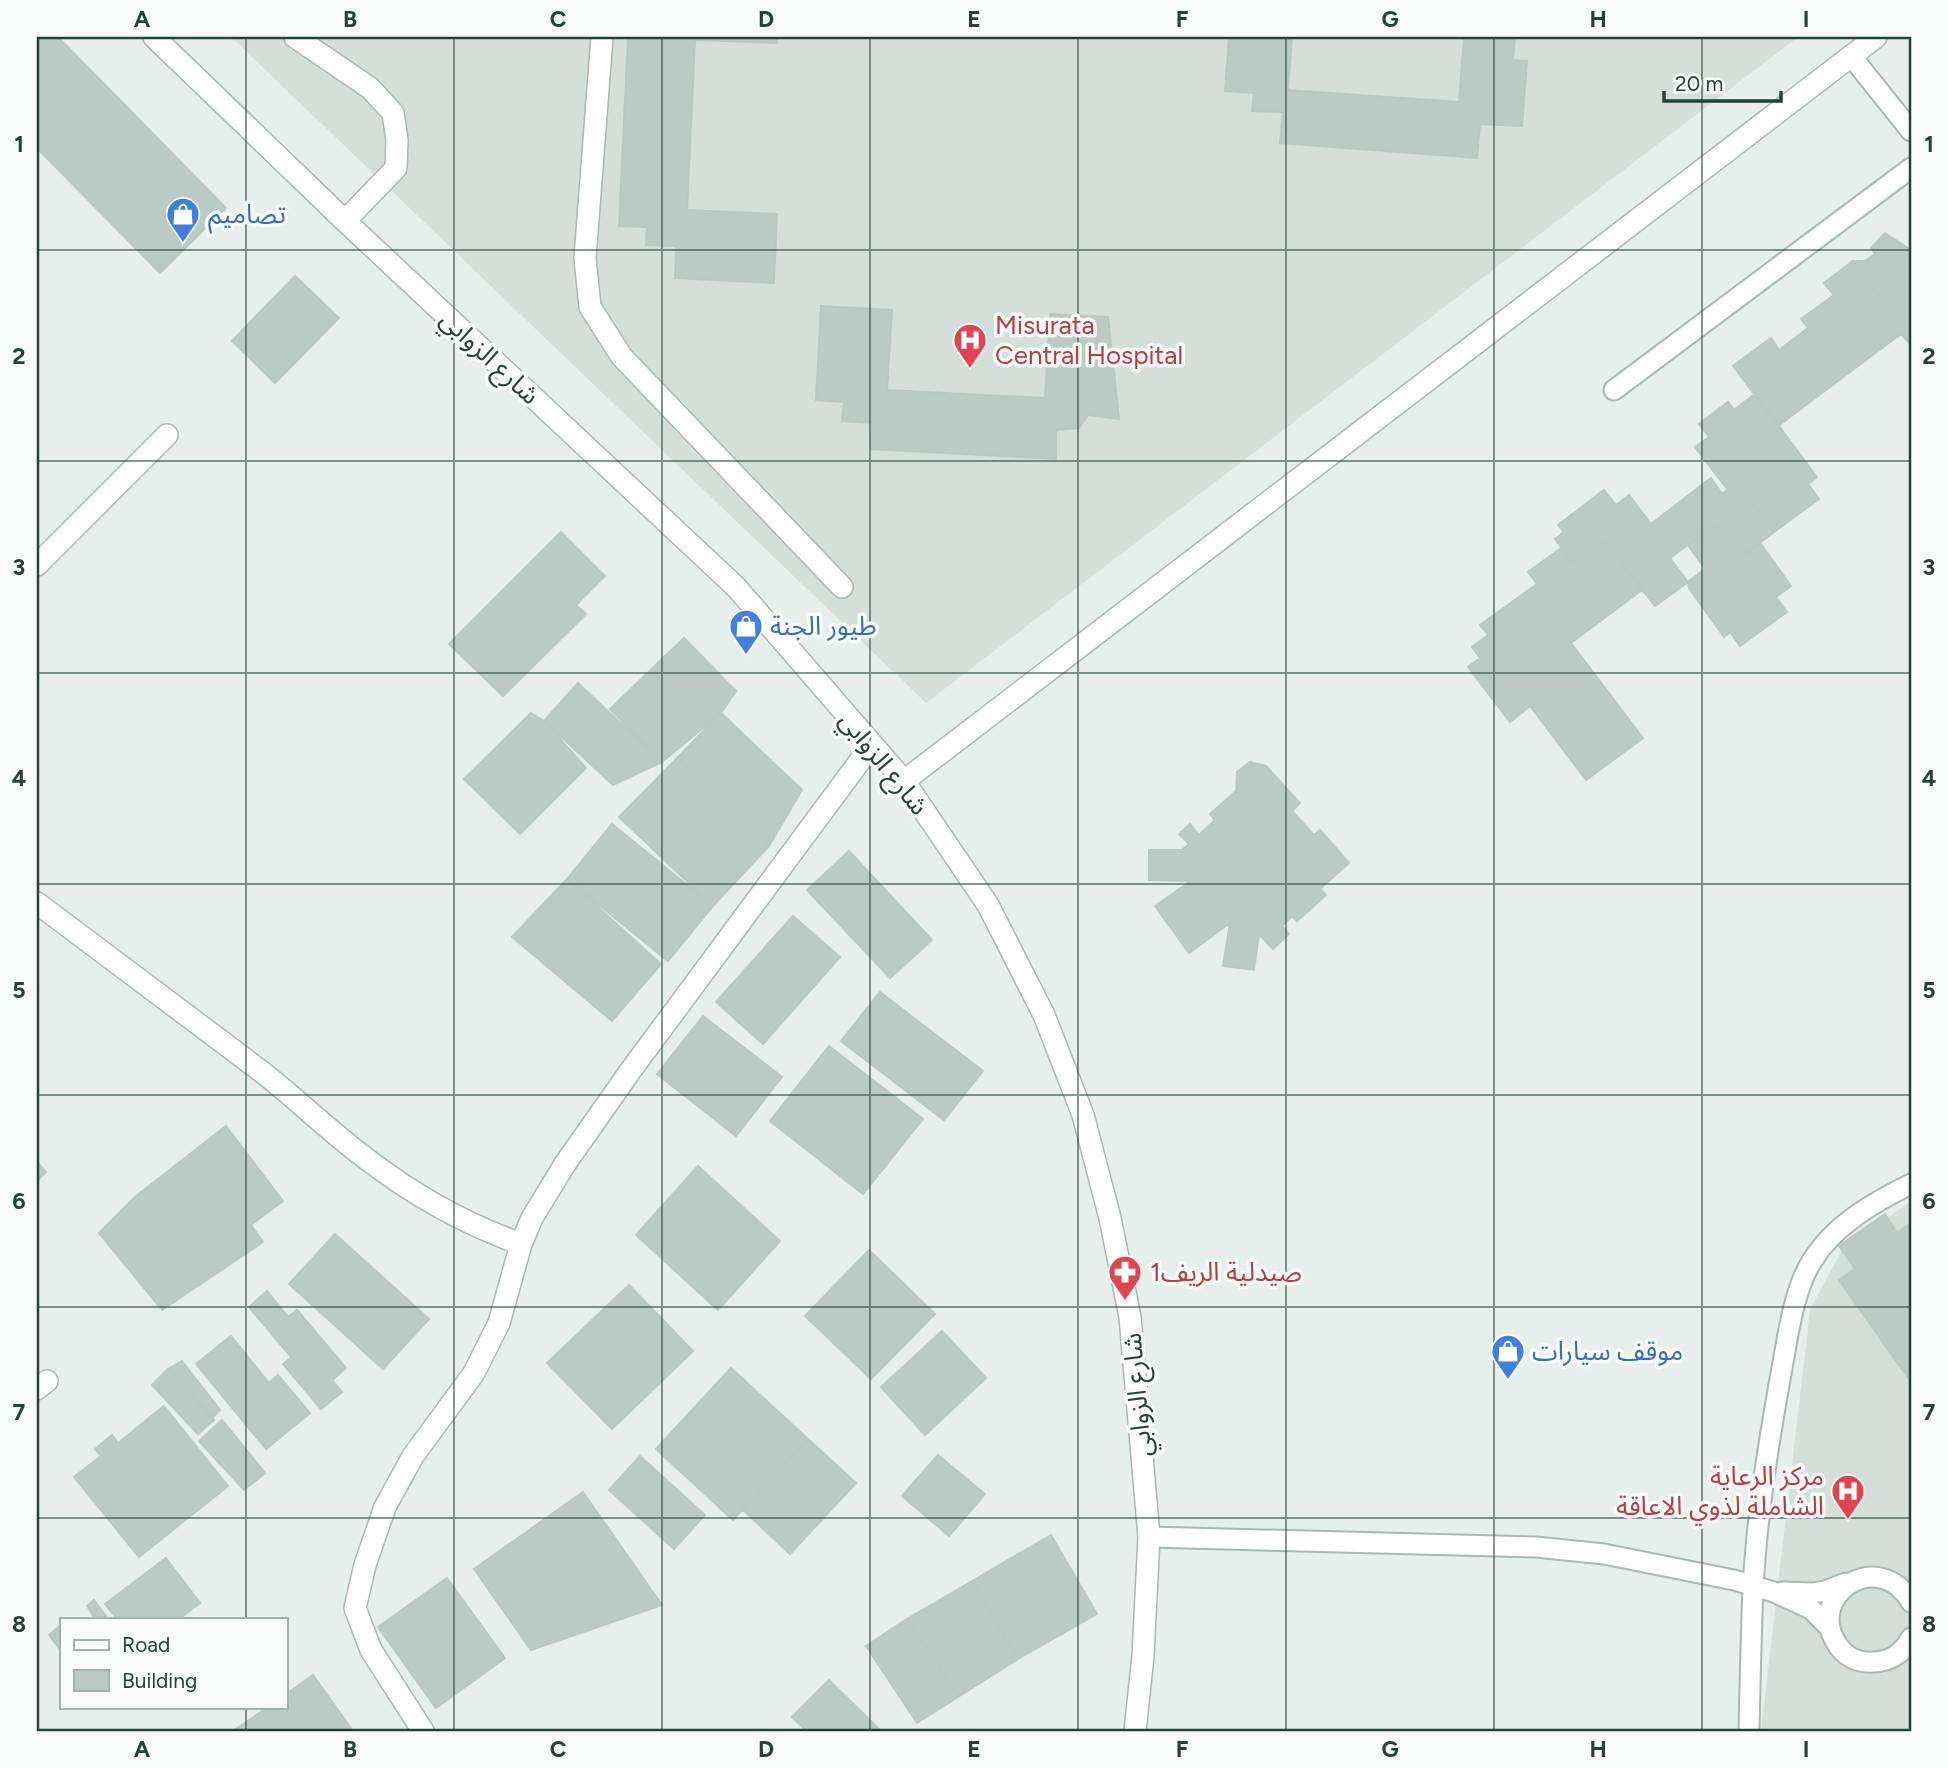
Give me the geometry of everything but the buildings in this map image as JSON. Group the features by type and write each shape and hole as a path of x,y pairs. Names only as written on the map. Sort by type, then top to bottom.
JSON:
{"street":[{"name":"شارع الزوابي","path":"154,37 345,221 736,587 904,781 988,905 1044,1015 1083,1115 1110,1218 1130,1318 1149,1537 1143,1656 1135,1731"},
{"path":"295,37 370,88 393,113 397,140 396,168 345,221"},
{"path":"602,37 585,258 590,307 622,357 842,587"},
{"path":"904,781 1877,37"},
{"path":"37,565 167,435"},
{"path":"423,1731 371,1650 355,1608 365,1565 385,1507 413,1457 474,1373 499,1323 521,1244 532,1218 565,1164 631,1070 871,746"},
{"path":"37,903 264,1073 378,1168 421,1198 479,1229 521,1244"}],"lane":[{"path":"1852,56 1911,131"},
{"path":"1614,390 1911,168"},
{"path":"1749,1731 1754,1586 1769,1440 1790,1325 1811,1261 1838,1230 1882,1199 1911,1184"},
{"path":"1149,1537 1536,1547 1653,1562 1774,1591 1812,1593 1867,1577 1881,1577 1895,1582 1906,1592 1911,1602"},
{"path":"1854,1581 1842,1589 1829,1613 1829,1627 1834,1640 1843,1651 1854,1659 1868,1663 1882,1662 1896,1656 1911,1638"},
{"path":"1774,1591 1811,1609 1829,1627"}],"shaded area":[{"name":"Misurata Central Hospital","path":"231,37 1798,37 926,703"},
{"name":"مركز الرعاية الشاملة لذوي الاعاقة","path":"1911,1201 1911,1731 1761,1731 1810,1310 1842,1250"}],"place":[{"name":"تصاميم","path":"183,244"},
{"name":"Misurata Central Hospital","path":"970,370"},
{"name":"طيور الجنة","path":"746,656"},
{"name":"صيدلية الريف1","path":"1125,1302"},
{"name":"موقف سيارات","path":"1508,1381"},
{"name":"مركز الرعاية الشاملة لذوي الاعاقة","path":"1848,1521"}]}
